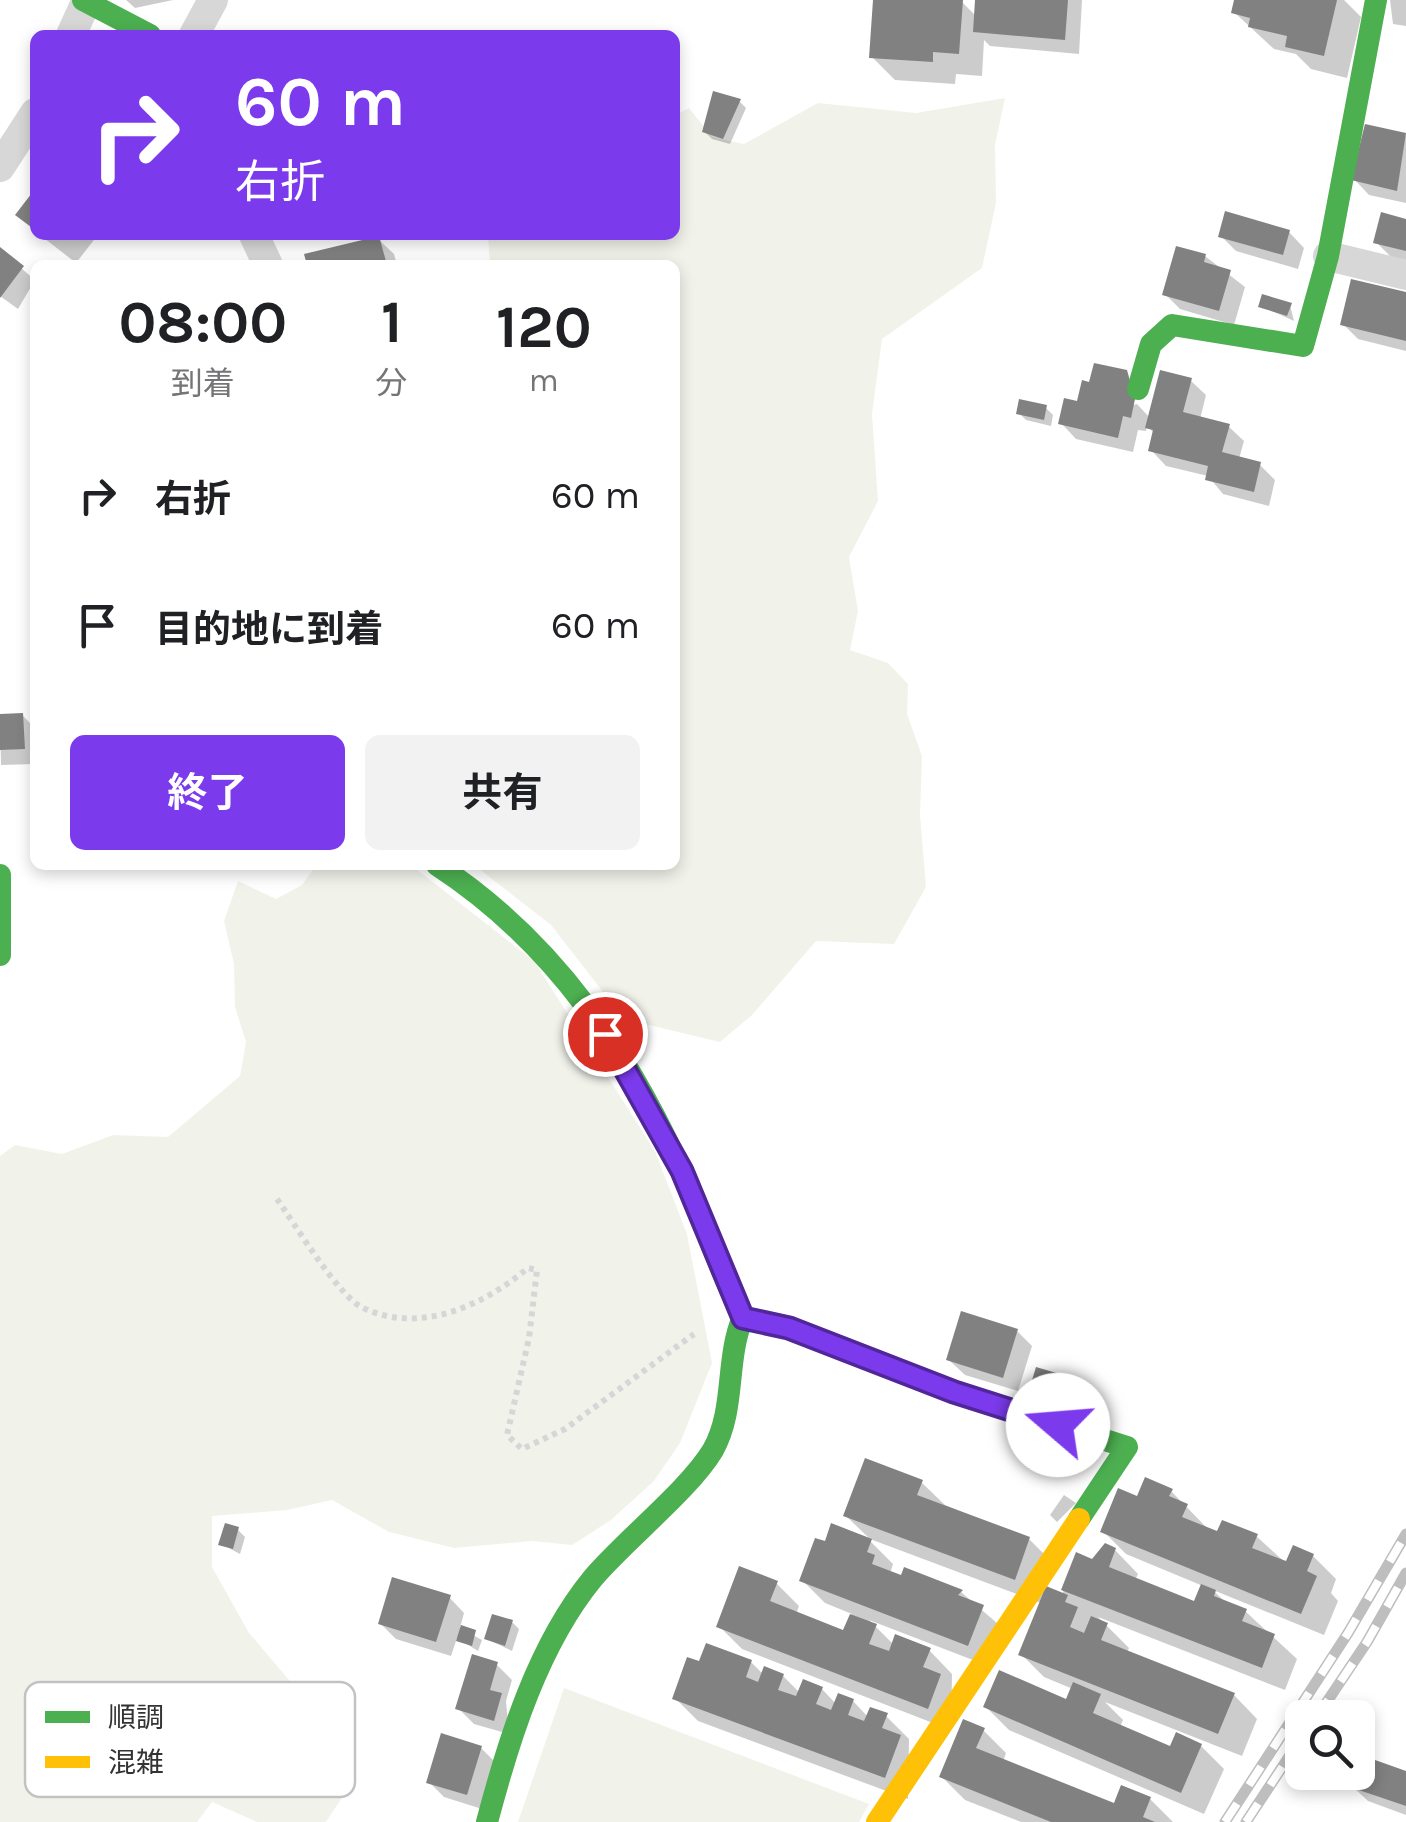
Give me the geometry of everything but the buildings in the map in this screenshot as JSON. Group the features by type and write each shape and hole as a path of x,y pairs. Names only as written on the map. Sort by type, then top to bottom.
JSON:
{"street":[{"path":"197,30 214,0"},
{"path":"1138,389 1151,344 1172,325 1302,346 1328,256 1376,0"},
{"path":"73,30 84,1 140,30"},
{"path":"0,167 30,120"},
{"path":"1328,256 1406,274"},
{"path":"444,870 514,920 590,1011 682,1171 739,1310 725,1424 711,1454 594,1577 562,1619 503,1762 487,1822"},
{"path":"0,876 0,956"},
{"path":"739,1310 954,1392 1127,1447 877,1822"}],"path":[{"path":"277,1199 327,1269 361,1308 406,1319 438,1316 474,1305 528,1268 537,1270 529,1338 507,1435 522,1449 565,1429 739,1310"}],"shaded area":[{"path":"1005,98 995,145 996,203 982,268 882,339 872,414 878,501 849,557 858,611 850,650 888,663 908,684 907,714 922,756 920,815 926,887 894,944 816,941 752,1015 720,1042 624,1019 551,925 480,870 680,870 680,260 490,260 488,240 680,240 680,112 689,108 712,137 744,144 818,103 916,113"},
{"path":"312,870 417,870 534,961 655,1151 687,1234 712,1363 680,1443 654,1481 611,1520 572,1545 532,1541 454,1548 389,1532 332,1500 287,1510 212,1516 212,1567 249,1633 291,1682 25,1682 25,1797 342,1797 326,1822 257,1822 212,1802 197,1822 0,1822 0,1156 15,1145 62,1154 113,1135 168,1137 240,1076 246,1042 235,1007 234,964 224,921 238,881 276,899 302,885"},
{"path":"564,1688 869,1804 859,1822 518,1822"}],"railway":[{"path":"1225,1822 1348,1633 1406,1534"},
{"path":"1328,1700 1406,1573"},
{"path":"1246,1822 1285,1763"}],"traffic: fast":[{"path":"83,0 140,30"},
{"path":"1138,389 1151,344 1172,325 1303,346 1328,256 1376,0"},
{"path":"444,870 518,929 585,1005 614,1047 665,1137 743,1317 789,1328 954,1392 1127,1447 1079,1519"},
{"path":"0,875 0,955"},
{"path":"487,1822 528,1694 556,1633 593,1578 689,1482 713,1450 725,1418 737,1333 743,1317"}],"traffic: slow":[{"path":"877,1822 1079,1519"}],"route":[{"path":"605,1034 682,1171 743,1318 789,1328 954,1392 1058,1425"}]}
